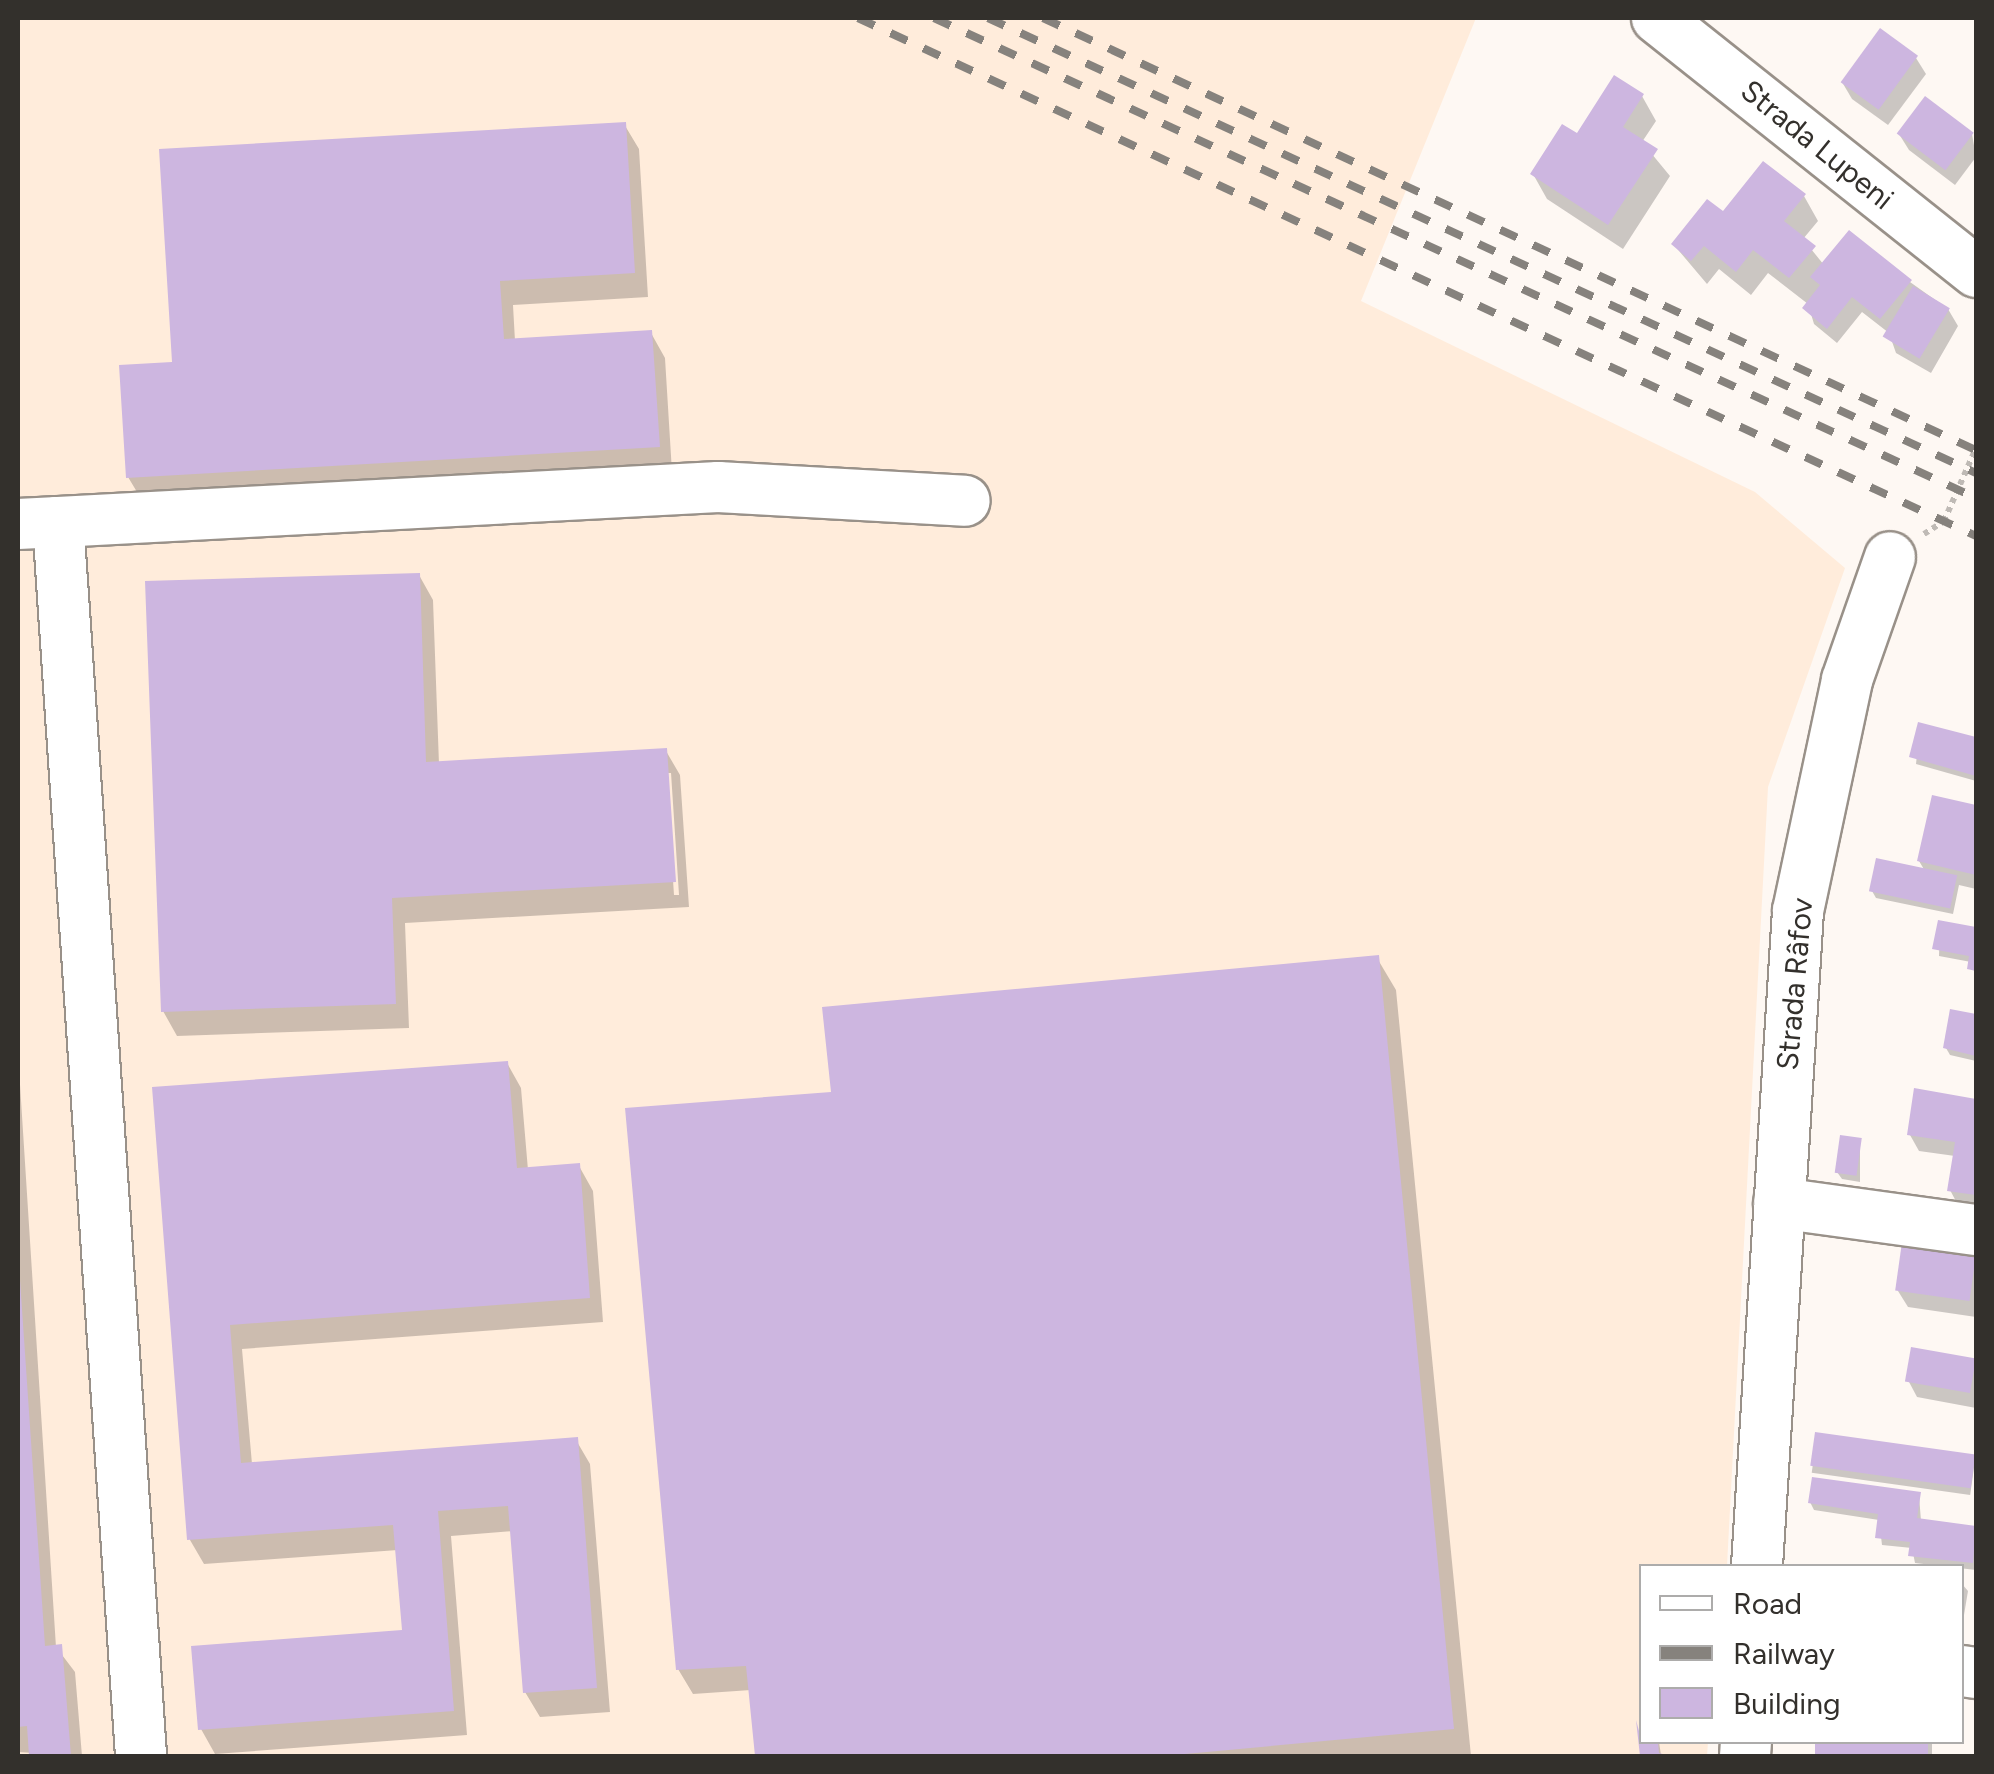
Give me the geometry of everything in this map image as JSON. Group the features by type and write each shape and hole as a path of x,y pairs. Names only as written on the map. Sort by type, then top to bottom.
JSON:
{"street":[{"name":"Strada Lupeni","path":"1657,18 1976,272"},
{"path":"141,1756 38,523 718,487 965,501"},
{"name":"Strada Râfov","path":"1757,1564 1798,910 1846,680 1890,557"},
{"path":"1779,1202 1976,1230"}],"path":[{"path":"1890,557 1944,521 1976,448"}],"shaded area":[{"path":"18,18 1476,18 1361,301 1755,492 1845,568 1768,787 1727,1564 1639,1564 1639,1744 1708,1744 1707,1756 18,1756"}],"building":[{"path":"1880,28 1918,56 1879,110 1841,82"},
{"path":"1614,75 1644,94 1623,127 1658,149 1608,225 1530,174 1562,124 1577,133"},
{"path":"1925,96 1974,133 1945,170 1897,134"},
{"path":"626,122 635,273 500,281 504,339 652,330 660,447 126,478 119,365 172,362 159,149"},
{"path":"1763,161 1806,194 1784,221 1816,246 1789,278 1753,250 1736,272 1704,246 1691,261 1671,244 1707,199 1723,211"},
{"path":"1849,230 1912,280 1880,319 1852,297 1827,329 1802,308 1820,285 1810,277"},
{"path":"1913,286 1950,308 1919,359 1883,337"},
{"path":"420,573 426,762 667,748 676,882 392,898 396,1004 161,1012 145,581"},
{"path":"1918,722 1976,737 1976,776 1909,757"},
{"path":"1932,795 1976,805 1976,875 1917,861"},
{"path":"1876,858 1957,875 1950,909 1869,891"},
{"path":"1938,920 1976,927 1976,971 1967,969 1969,956 1932,949"},
{"path":"1379,955 1454,1729 1163,1756 755,1756 746,1666 676,1670 625,1108 831,1092 822,1007"},
{"path":"1950,1009 1976,1014 1976,1056 1943,1048"},
{"path":"508,1061 517,1168 580,1163 590,1298 230,1325 241,1463 578,1437 597,1688 523,1693 508,1506 438,1511 454,1711 198,1730 191,1646 402,1630 393,1525 187,1540 152,1087"},
{"path":"1914,1088 1976,1099 1976,1195 1947,1191 1955,1142 1907,1135"},
{"path":"1840,1135 1862,1138 1856,1176 1835,1173"},
{"path":"1902,1242 1976,1252 1969,1301 1895,1291"},
{"path":"20,1280 45,1646 62,1644 71,1756 29,1756 27,1726 18,1727"},
{"path":"1911,1347 1976,1358 1970,1393 1905,1381"},
{"path":"1815,1432 1975,1455 1971,1488 1810,1466"},
{"path":"1812,1477 1921,1492 1917,1518 1976,1526 1973,1563 1908,1556 1910,1542 1875,1538 1878,1514 1808,1503"},
{"path":"1636,1720 1639,1744 1658,1744 1659,1753 1670,1756 1640,1756"},
{"path":"1815,1744 1928,1744 1928,1756 1815,1756"}],"railway":[{"path":"858,18 1976,536"},
{"path":"934,18 1976,498"},
{"path":"988,18 1976,473"},
{"path":"1043,18 1976,450"}]}
